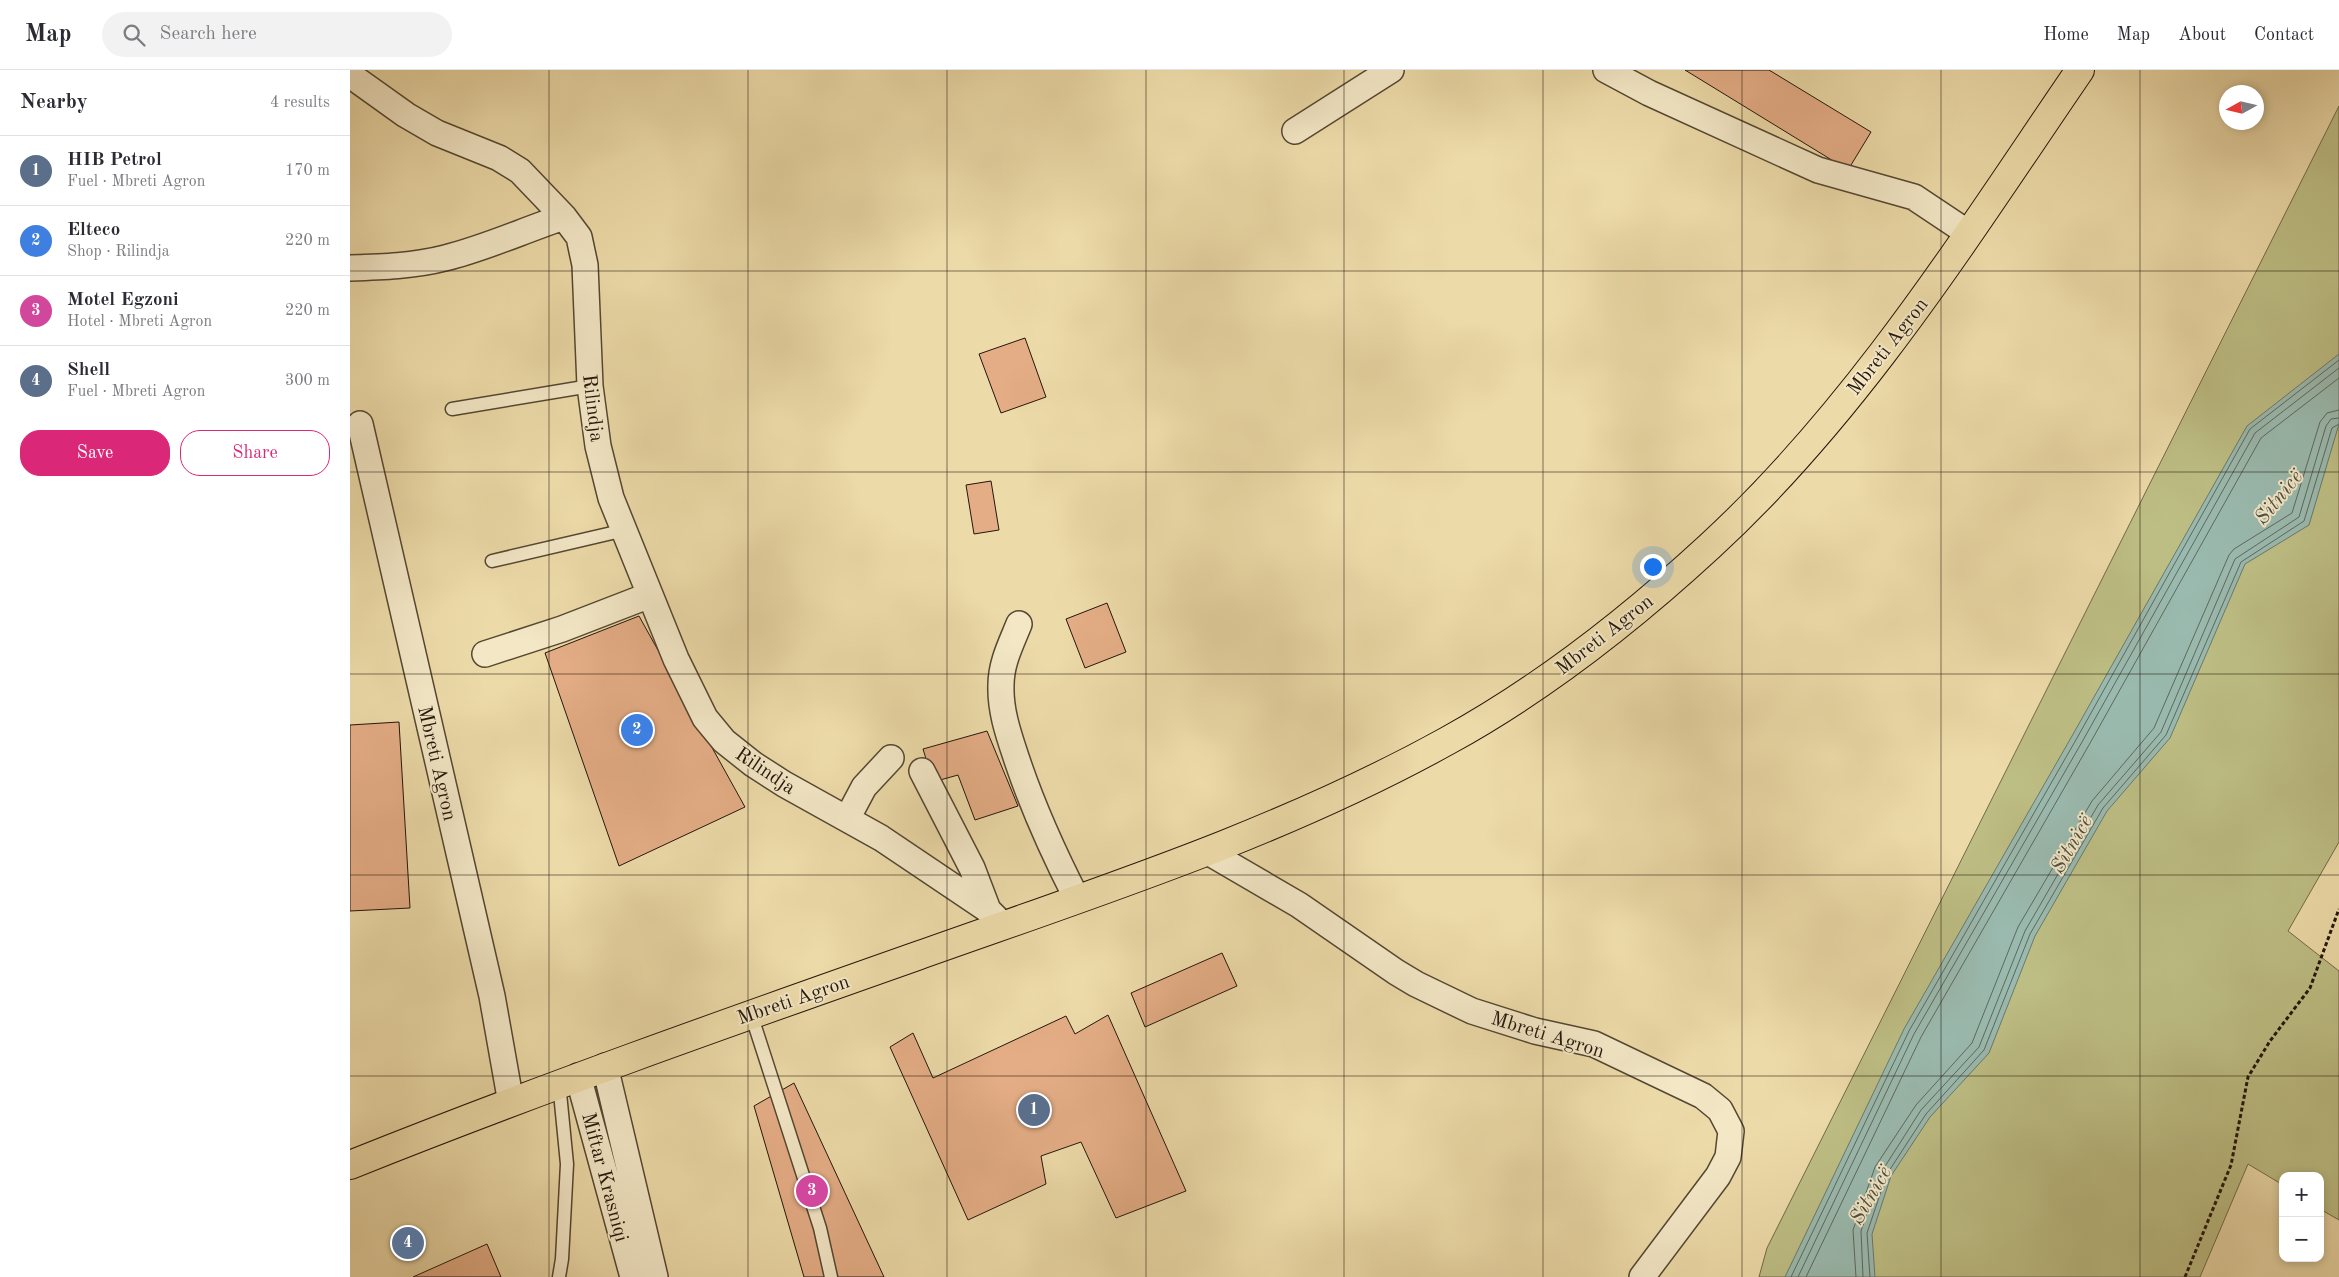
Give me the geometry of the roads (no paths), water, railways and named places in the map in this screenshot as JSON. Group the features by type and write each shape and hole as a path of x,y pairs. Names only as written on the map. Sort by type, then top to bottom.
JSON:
{"main road":[{"name":"Mbreti Agron","path":"350,1165 463,1119 751,1014 996,918 1078,899 1208,852 1270,828 1451,739 1551,675 1663,588 1714,542 1772,483 1829,420 1891,342 1937,280 2080,70"}],"street":[{"path":"1295,131 1392,70"},
{"path":"1606,70 1649,93 1818,170 1914,197 1968,234"},
{"name":"Rilindja","path":"350,75 406,115 437,133 499,158 520,171 564,217 579,238 584,265 590,386 598,446 612,498 624,530 676,659 705,718 724,741 753,764 784,784 881,838 996,918"},
{"path":"350,268 405,266 443,259 484,247 564,217"},
{"name":"Mbreti Agron","path":"360,424 492,996 511,1103"},
{"path":"485,654 650,595"},
{"path":"1019,624 1004,660 1000,686 1006,724 1029,794 1047,839 1078,899"},
{"path":"847,819 864,787 891,758"},
{"path":"922,771 996,918"},
{"name":"Mbreti Agron","path":"1208,852 1299,906 1416,984 1472,1011 1535,1031 1594,1044 1703,1096 1720,1110 1731,1131 1728,1157 1718,1176 1642,1277"},
{"path":"604,1066 655,1277"},
{"name":"Miftar Krasniqi","path":"569,1080 633,1277"}],"lane":[{"path":"452,409 590,386"},
{"path":"492,561 624,530"},
{"path":"751,1014 820,1228 831,1277"},
{"path":"560,1277 567,1164 569,1080"}],"water":[{"name":"Sitnicë","path":"2339,354 2339,424 2309,525 2245,564 2170,738 2107,811 2035,936 1989,1053 1930,1117 1891,1176 1872,1234 1875,1277 1785,1277 1904,1029 2247,426"}],"place":[{"name":"Elteco","path":"637,730"},
{"name":"HIB Petrol","path":"1034,1110"},
{"name":"Motel Egzoni","path":"812,1191"},
{"name":"Shell","path":"408,1243"}]}
